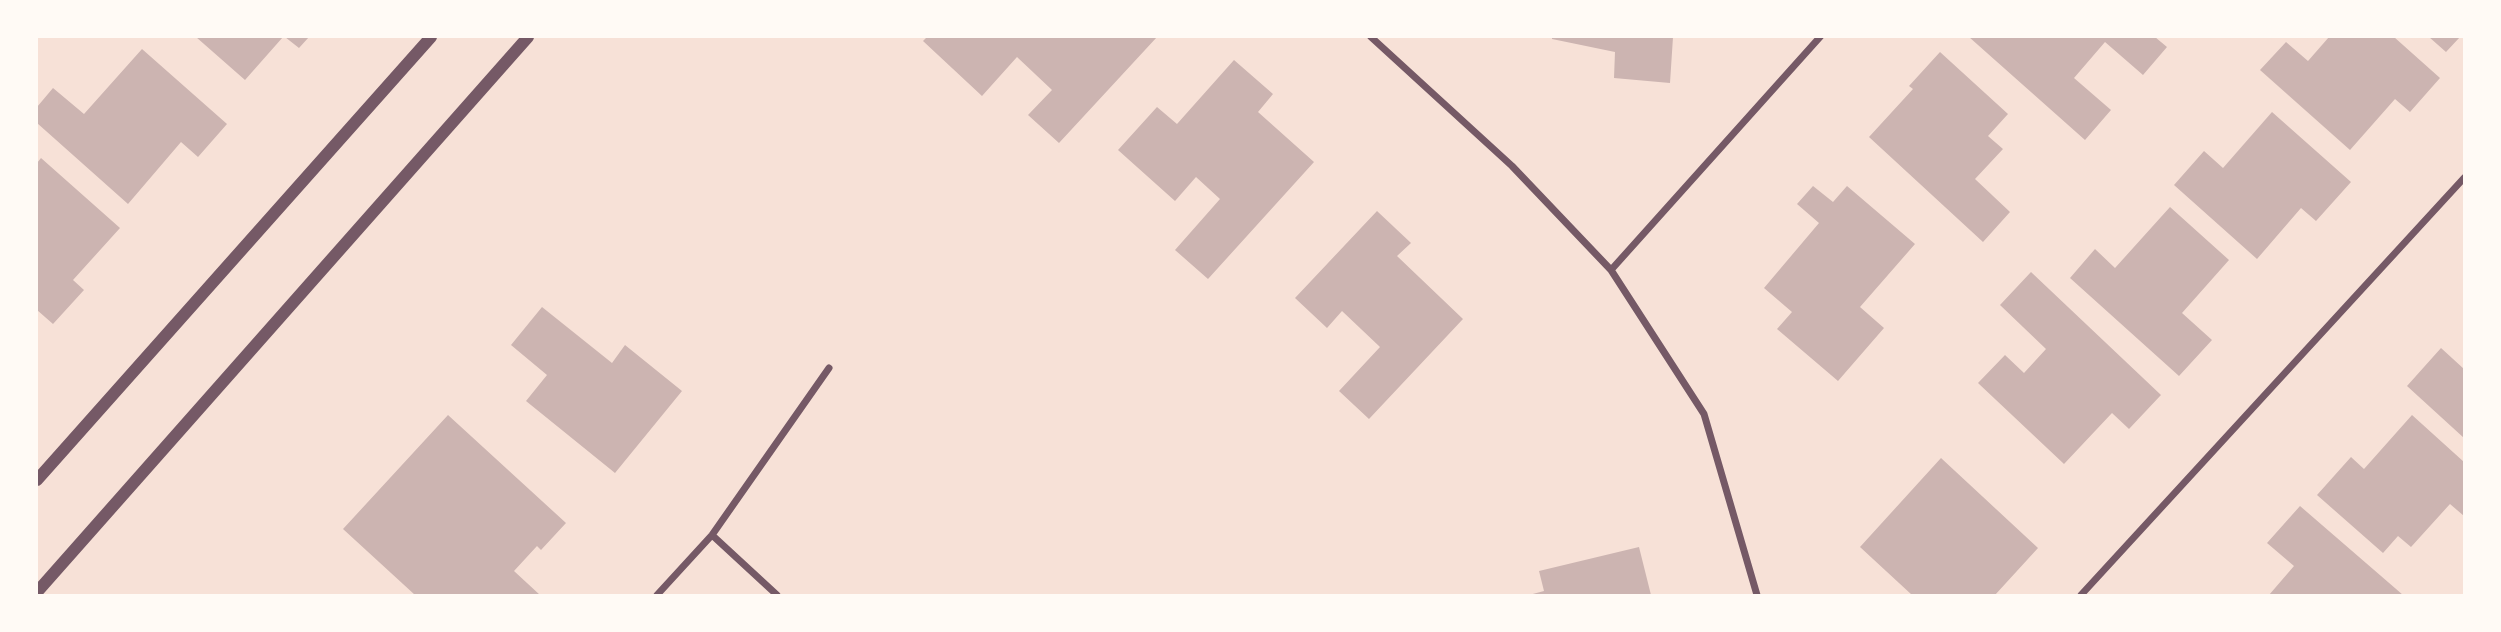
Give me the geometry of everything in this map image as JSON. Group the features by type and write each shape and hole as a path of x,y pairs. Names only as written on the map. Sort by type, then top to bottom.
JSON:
{"street":[{"path":"37,480 430,37"},
{"path":"37,592 528,37"},
{"path":"1371,37 1512,166 1611,270 1703,414 1757,595"},
{"path":"1611,270 1820,37"},
{"path":"2081,595 2464,178"},
{"path":"657,595 712,534 828,368"},
{"path":"712,534 777,595"}],"building":[{"path":"196,37 283,37 245,80"},
{"path":"285,37 309,37 299,48"},
{"path":"927,37 1157,37 1059,143 1028,115 1052,90 1017,57 982,96 923,41"},
{"path":"1552,37 1673,37 1670,83 1614,78 1615,52"},
{"path":"1969,37 2155,37 2167,47 2143,75 2105,42 2074,78 2111,110 2085,140"},
{"path":"2329,37 2394,37 2440,78 2410,112 2395,99 2350,150 2260,70 2286,42 2308,61"},
{"path":"2429,37 2460,37 2446,52"},
{"path":"142,49 227,124 198,157 181,142 128,204 37,123 37,107 53,88 84,114"},
{"path":"1940,52 2008,114 1988,136 2003,149 1975,179 2010,212 1983,242 1869,137 1913,89 1909,86"},
{"path":"1234,60 1273,94 1258,112 1314,162 1208,279 1175,250 1220,199 1196,177 1175,201 1118,150 1157,107 1177,124"},
{"path":"2272,112 2351,182 2316,221 2301,208 2257,259 2174,185 2204,151 2223,168"},
{"path":"41,158 120,228 73,280 84,290 53,324 37,310 37,163"},
{"path":"1813,186 1833,202 1847,186 1915,244 1860,307 1884,328 1838,381 1777,329 1792,312 1764,288 1819,223 1797,204"},
{"path":"2170,207 2229,260 2182,313 2212,340 2179,376 2070,278 2095,249 2115,268"},
{"path":"1377,211 1411,243 1397,256 1463,319 1369,419 1339,391 1380,347 1342,311 1327,328 1295,298"},
{"path":"2031,272 2161,395 2129,429 2112,413 2064,464 1978,383 2005,355 2024,373 2046,349 2000,305"},
{"path":"542,307 612,363 625,345 682,391 615,473 526,401 547,375 511,345"},
{"path":"2441,348 2464,369 2464,438 2407,386"},
{"path":"448,415 566,523 541,550 537,546 514,571 540,595 415,595 343,529"},
{"path":"2412,415 2464,462 2464,516 2450,504 2411,547 2398,536 2383,553 2317,495 2351,457 2364,469"},
{"path":"1941,458 2038,548 1995,595 1912,595 1860,547"},
{"path":"2300,506 2403,595 2269,595 2294,566 2267,543"},
{"path":"1639,547 1651,595 1529,595 1544,591 1539,571"}]}
